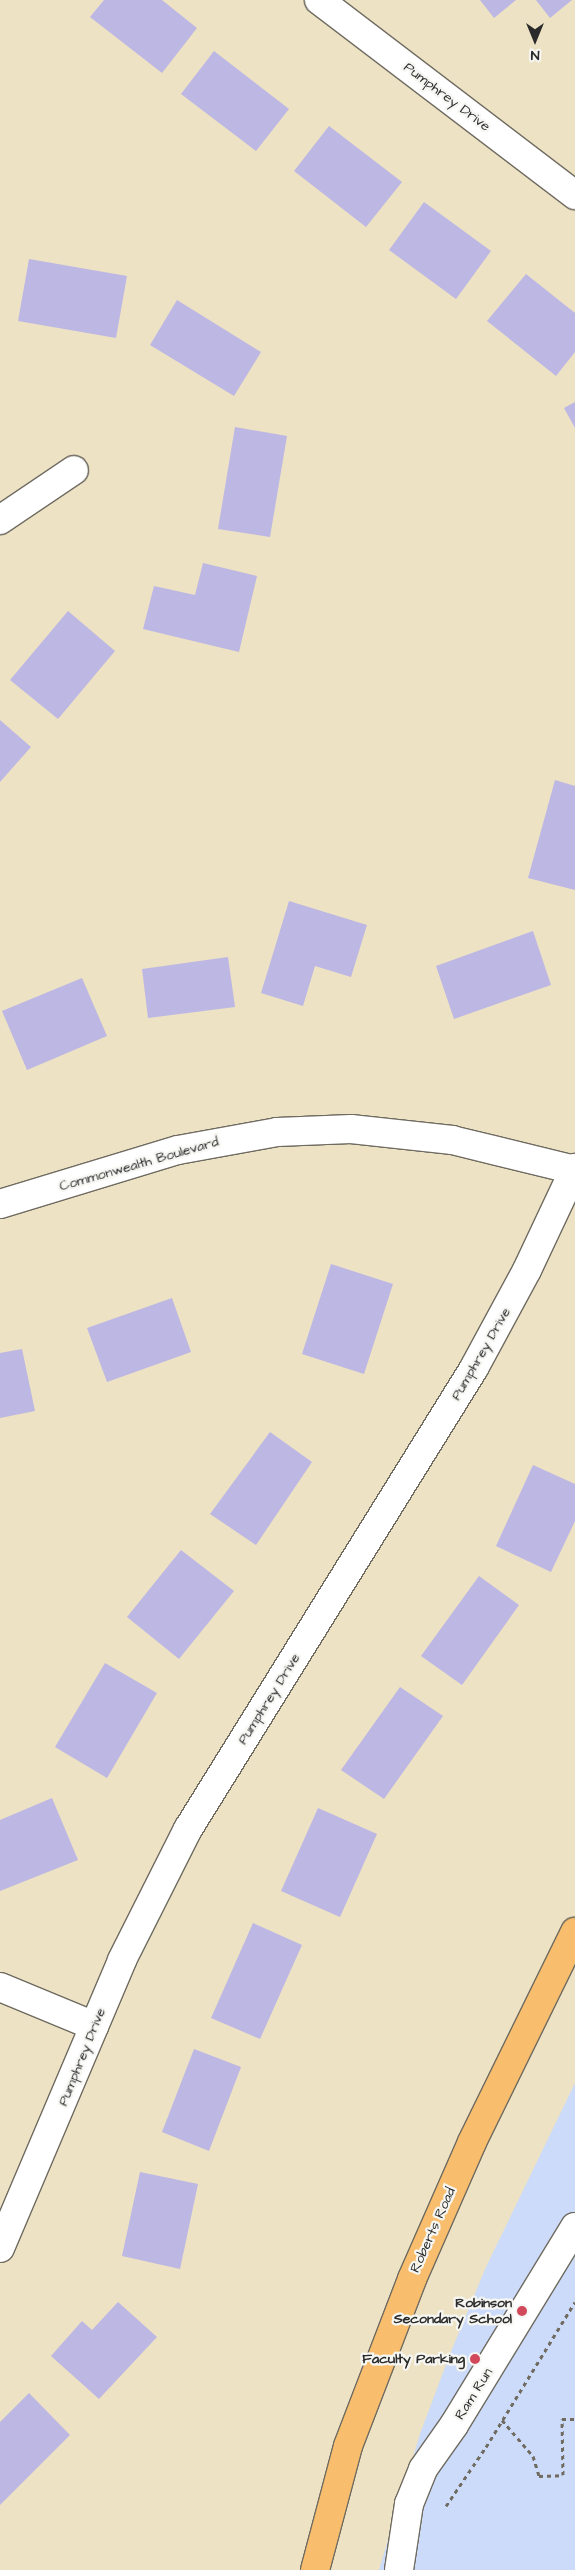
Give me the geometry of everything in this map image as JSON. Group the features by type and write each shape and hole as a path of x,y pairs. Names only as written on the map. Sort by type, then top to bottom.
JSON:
{"main road":[{"name":"Roberts Road","path":"315,2570 348,2446 412,2279 472,2142 575,1932"}],"street":[{"name":"Pumphrey Drive","path":"319,0 575,195"},
{"path":"0,520 74,470"},
{"name":"Commonwealth Boulevard","path":"0,1204 178,1150 277,1132 351,1129 452,1140 575,1170"},
{"name":"Pumphrey Drive","path":"0,2248 122,1960 188,1829 474,1368 527,1270 575,1170"},
{"path":"0,1987 94,2026"},
{"name":"Ram Run","path":"399,2570 409,2504 423,2469 454,2425 575,2228"}],"path":[{"path":"443,2515 575,2302"},
{"path":"502,2420 532,2456 539,2476 563,2475 562,2419 575,2419"}],"shaded area":[{"name":"Robinson Secondary School","path":"575,2083 575,2570 379,2570 420,2434 450,2354 486,2267"}],"building":[{"path":"104,0 162,0 197,28 162,73 90,17"},
{"path":"480,0 516,0 494,18"},
{"path":"536,0 572,0 550,18"},
{"path":"214,51 289,109 256,151 181,94"},
{"path":"329,126 402,182 366,227 294,171"},
{"path":"424,202 491,251 456,299 389,250"},
{"path":"29,259 127,276 116,338 18,321"},
{"path":"526,274 575,313 575,352 556,376 487,321"},
{"path":"177,300 261,352 234,396 150,345"},
{"path":"575,402 575,428 564,408"},
{"path":"235,427 287,436 270,537 218,529"},
{"path":"203,563 257,576 239,652 143,629 154,586 195,595"},
{"path":"68,611 115,651 58,719 10,680"},
{"path":"0,720 31,747 0,782"},
{"path":"555,780 575,786 575,890 528,878"},
{"path":"289,901 367,925 351,977 315,966 303,1006 261,993"},
{"path":"533,931 551,985 454,1019 436,966"},
{"path":"228,957 235,1007 148,1018 142,969"},
{"path":"82,978 107,1036 27,1070 2,1011"},
{"path":"331,1264 393,1284 364,1374 302,1354"},
{"path":"172,1298 191,1352 107,1382 87,1328"},
{"path":"22,1349 35,1411 0,1418 0,1353"},
{"path":"270,1432 312,1462 256,1545 210,1514"},
{"path":"533,1465 575,1484 575,1521 551,1572 496,1546"},
{"path":"181,1550 234,1591 179,1659 127,1617"},
{"path":"479,1576 519,1605 462,1685 421,1656"},
{"path":"105,1663 157,1693 107,1778 55,1747"},
{"path":"400,1687 443,1716 384,1799 341,1770"},
{"path":"52,1798 78,1860 0,1891 0,1820"},
{"path":"318,1808 377,1834 340,1917 281,1891"},
{"path":"253,1923 302,1945 260,2039 211,2018"},
{"path":"194,2049 241,2067 209,2151 162,2132"},
{"path":"140,2172 198,2184 180,2269 122,2256"},
{"path":"118,2302 157,2337 99,2399 51,2356 82,2321 92,2330"},
{"path":"29,2393 70,2435 0,2505 0,2422"}],"place":[{"name":"Robinson Secondary School","path":"522,2311"},
{"name":"Faculty Parking","path":"475,2359"}]}
